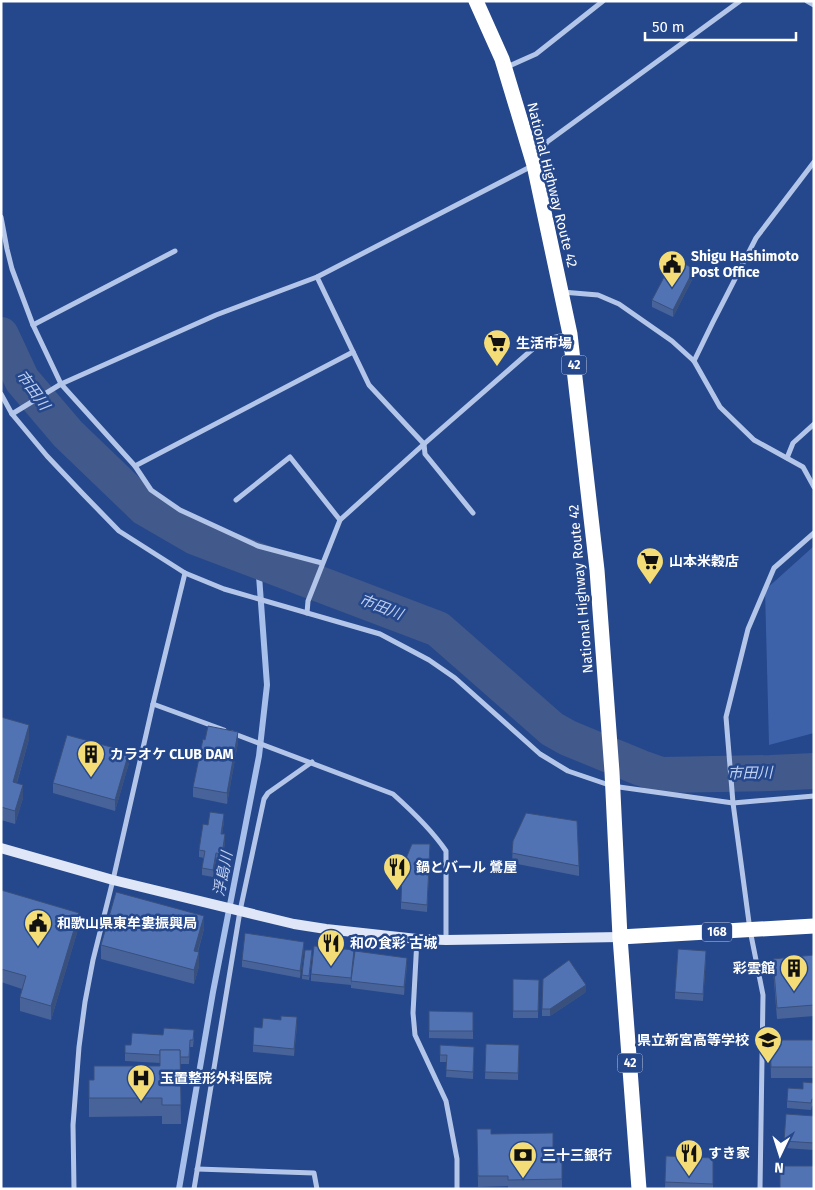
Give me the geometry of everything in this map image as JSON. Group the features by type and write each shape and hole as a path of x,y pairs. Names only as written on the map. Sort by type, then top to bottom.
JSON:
{"highway":[{"name":"National Highway Route 42","path":"476,1 502,59 534,165 570,334 597,570 610,741 620,938 639,1189"},
{"name":"168","path":"620,938 814,926"}],"street":[{"path":"505,68 536,54 603,1"},
{"path":"12,414 61,384 216,316 317,277 534,165 547,142 740,1"},
{"path":"808,1 814,5"},
{"path":"694,361 756,238 814,162"},
{"path":"1,217 12,269 33,325 61,384 135,466 151,490 180,510 258,546 322,563"},
{"path":"33,325 176,250"},
{"path":"317,277 369,385 424,444 425,454 473,513"},
{"path":"562,292 598,295 619,304 672,341 694,361 720,408 754,440 804,467 814,488"},
{"path":"307,613 308,601 340,520 543,340 570,334"},
{"path":"135,466 354,352"},
{"path":"1,394 12,414 47,456 120,531 185,573 224,589 380,634 429,660 455,678 540,754 568,771 733,804 814,796"},
{"path":"787,458 793,443 814,424"},
{"path":"236,500 290,457 340,520"},
{"path":"760,1189 763,995 750,930 733,804 726,716 748,629 774,568 814,533"},
{"path":"74,1189 73,1125 78,1048 92,960 185,573"},
{"path":"153,704 312,762 393,794 410,810 446,851 446,940"},
{"path":"194,1189 240,911 264,799 268,793 312,762"},
{"path":"1,848 112,880 294,924 326,929 417,939 446,940 620,938"},
{"path":"417,939 412,1013 415,1035 446,1101 457,1159 457,1189"},
{"path":"197,1169 314,1173 317,1189"}],"shaded area":[{"path":"814,546 814,733 769,745 765,590"}],"building":[{"path":"674,258 694,269 673,310 652,300"},
{"path":"1,717 29,725 13,782 23,785 15,811 1,807"},
{"path":"208,726 238,732 227,793 193,787 203,739 205,740"},
{"name":"カラオケ CLUB DAM","path":"67,735 129,752 115,800 53,783"},
{"path":"210,812 224,814 221,834 225,834 222,854 216,853 213,870 202,868 205,851 199,850 203,824 208,825"},
{"path":"526,813 577,821 579,866 512,853 513,841"},
{"path":"412,844 430,844 427,905 401,902 402,868"},
{"path":"1,890 79,913 51,1006 20,997 26,976 1,969"},
{"path":"116,892 204,916 194,951 199,952 194,970 101,945"},
{"path":"245,933 304,942 300,971 242,960"},
{"path":"314,946 354,950 351,978 311,974"},
{"path":"678,949 706,951 703,994 675,992"},
{"path":"305,950 312,950 309,976 302,975"},
{"path":"355,951 407,958 404,987 351,981"},
{"name":"彩雲館","path":"814,955 814,1005 777,1008 773,959"},
{"path":"569,960 586,985 550,1009 542,1009 543,979"},
{"path":"513,979 539,980 538,1011 513,1011"},
{"path":"429,1011 473,1012 473,1031 429,1031"},
{"path":"281,1016 297,1017 294,1049 253,1045 254,1027 262,1028 263,1018 281,1020"},
{"path":"164,1028 194,1030 193,1040 190,1040 189,1057 180,1057 180,1050 160,1050 160,1055 125,1053 125,1045 131,1045 132,1033 163,1035"},
{"path":"770,1040 814,1040 814,1067 771,1067"},
{"path":"486,1044 519,1045 518,1073 485,1072"},
{"path":"440,1045 474,1047 473,1072 446,1070 447,1055 440,1055"},
{"path":"160,1050 180,1050 181,1105 162,1105 162,1098 89,1098 89,1080 94,1080 94,1066 160,1066"},
{"path":"803,1082 814,1083 814,1099 812,1099 811,1103 787,1101 788,1088 803,1089"},
{"path":"786,1114 814,1116 814,1143 784,1141"},
{"path":"477,1129 491,1129 491,1134 553,1133 553,1153 562,1153 562,1179 508,1180 508,1176 478,1176"},
{"name":"すき家","path":"666,1156 713,1158 713,1184 665,1182"},
{"path":"780,1166 814,1166 814,1189 780,1189"}],"waterway":[{"name":"市田川","path":"1,335 22,380 68,434 145,508 195,537 438,629 552,729 568,738 661,775 814,771"},
{"name":"浮島川","path":"179,1189 213,992 259,756 267,685 258,562"}],"place":[{"name":"Shigu Hashimoto Post Office","path":"672,288"},
{"name":"生活市場","path":"497,367"},
{"name":"山本米穀店","path":"650,585"},
{"name":"カラオケ CLUB DAM","path":"91,778"},
{"name":"鍋とバール 鶯屋","path":"397,891"},
{"name":"和歌山県東牟婁振興局","path":"38,947"},
{"name":"和の食彩 古城","path":"331,967"},
{"name":"彩雲館","path":"794,992"},
{"name":"県立新宮高等学校","path":"768,1064"},
{"name":"玉置整形外科医院","path":"141,1102"},
{"name":"すき家","path":"689,1177"},
{"name":"三十三銀行","path":"523,1179"}]}
